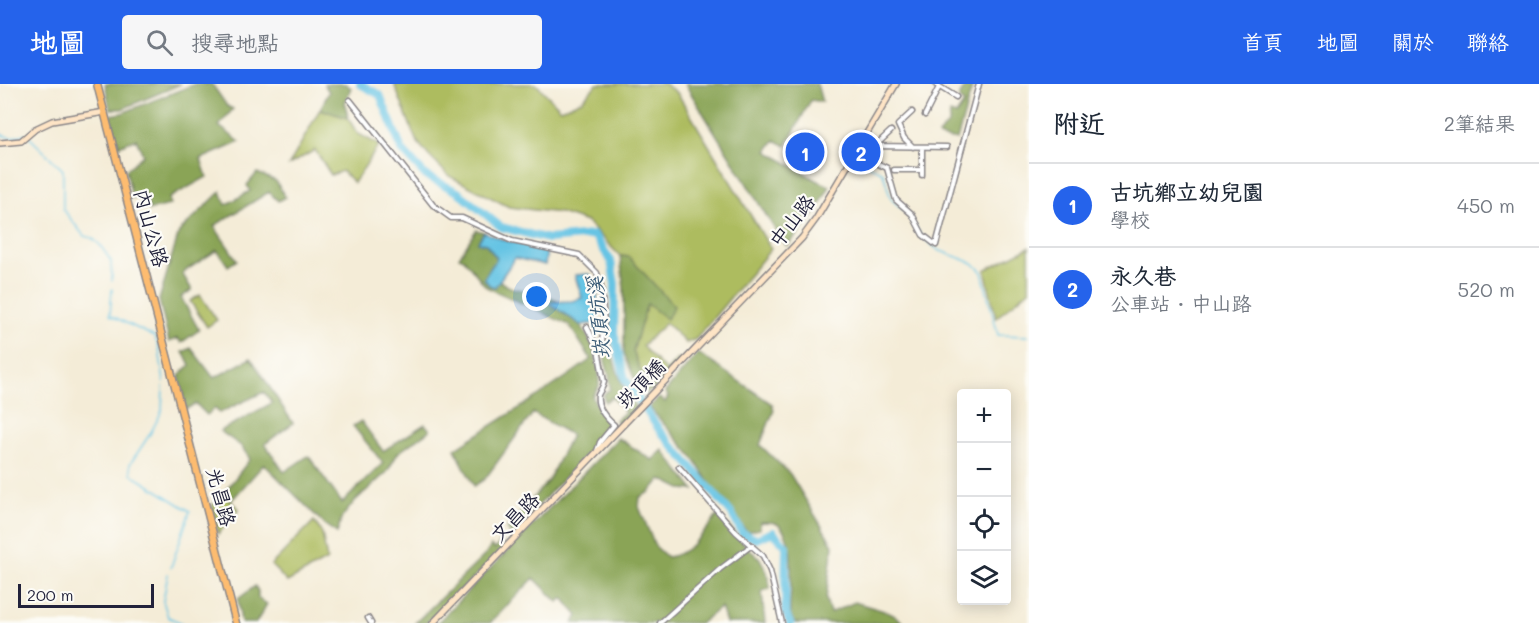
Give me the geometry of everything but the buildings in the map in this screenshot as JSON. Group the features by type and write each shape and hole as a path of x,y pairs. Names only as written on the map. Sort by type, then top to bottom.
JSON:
{"main road":[{"name":"內山公路","path":"97,84 174,379"},
{"name":"中山路","path":"687,359 802,238 816,219 896,84"},
{"path":"0,143 21,141 35,129 52,121 105,112"},
{"name":"崁頂橋","path":"618,430 687,359"},
{"name":"光昌路","path":"174,379 236,623"},
{"name":"文昌路","path":"433,623 618,430"}],"street":[{"path":"857,151 862,156 887,168 896,200 912,214 923,235 936,244 979,84"},
{"path":"925,115 937,85 956,97"},
{"path":"350,100 433,205 451,218 462,218 512,241 579,255 597,273 601,286 604,322 602,342 598,349"},
{"path":"912,112 898,125 904,138 913,148"},
{"path":"875,146 891,131"},
{"path":"863,139 875,146 947,147"},
{"path":"894,170 922,172 922,148"},
{"path":"587,327 598,349 604,382 604,387 598,394 598,402 604,416 614,425 600,442 597,451"},
{"path":"679,467 736,532 763,556 770,571 782,623"},
{"path":"660,623 720,569 752,545"}],"green space":[{"path":"105,84 181,84 122,109 110,109"},
{"path":"195,84 212,84 227,106 233,109 219,126 240,142 201,159 207,177 169,198 170,205 149,210 147,194 132,198 126,170 143,155 136,139 119,146 110,115 122,113"},
{"path":"324,84 346,84 351,88 345,103 348,118 320,109 329,92"},
{"path":"394,84 536,84 561,109 582,100 597,84 665,84 678,94 771,249 696,339 686,343 666,323 642,346 666,371 677,359 681,362 655,388 639,370 633,351 647,303 629,257 620,256 587,222 560,213 509,207 449,176 416,140"},
{"path":"685,84 817,84 822,102 811,100 786,146 775,140 767,151 830,186 812,218 787,246 779,236"},
{"path":"967,84 973,84 957,140 940,137 938,135 949,123 950,113 956,115 964,103 959,100"},
{"path":"320,109 348,118 357,133 379,145 354,183 342,171 331,175 315,150 289,165"},
{"path":"257,173 276,181 285,197 278,201 269,192 214,226 237,260 228,266 217,250 182,273 192,290 181,297 199,330 181,343 178,338 169,342 159,300 179,232 221,191 226,205 250,191 247,185"},
{"path":"476,230 484,232 478,242 486,244 497,258 495,287 499,280 514,288 544,293 557,301 552,302 551,305 581,325 594,348 599,372 599,387 592,396 610,428 511,535 507,528 548,481 571,435 533,413 485,479 474,486 455,449 591,359 569,325 486,287 464,259 459,257"},
{"path":"1029,247 1029,290 996,318 985,270"},
{"path":"620,256 629,257 674,306 667,319 647,304 633,351 640,370 655,388 645,394 633,376 624,353 624,289"},
{"path":"200,295 217,320 207,327 190,301"},
{"path":"605,341 610,341 619,376 636,407 620,426 616,420 625,412 612,397 605,402 603,395 610,389 605,362"},
{"path":"191,348 214,378 251,358 293,423 265,444 284,472 308,456 342,503 383,463 353,426 361,421 383,451 425,424 430,430 398,453 387,472 355,501 342,517 337,533 325,525 264,464 231,501 223,494 250,459 241,446 220,431 272,403 264,392 219,413 215,408 207,415 196,404 186,409 179,376 190,365 183,352"},
{"path":"698,353 772,404 774,410 760,445 790,474 833,545 826,599 830,613 855,602 887,612 903,623 794,623 790,614 790,551 782,529 775,523 760,522 760,529 747,532 715,492 692,456 649,407 659,398 665,402 668,396 665,392"},
{"path":"618,438 652,460 663,450 694,490 681,489 661,479 650,492 640,497 639,507 655,546 667,557 675,556 696,542 718,515 759,557 767,572 770,589 762,591 765,623 726,623 721,607 701,623 573,623 578,616 563,598 558,602 534,578 490,623 437,623"},
{"path":"223,494 239,509 218,534 212,506"},
{"path":"314,521 322,533 327,560 287,582 271,565"},
{"path":"501,541 505,548 426,623 415,623 486,554 491,546 495,549"},
{"path":"255,586 258,598 267,604 256,623 241,623 238,599"}],"water":[{"path":"484,232 504,240 547,250 545,265 515,258 495,287 489,285 484,278 497,258 486,244 478,242"},
{"path":"590,274 597,289 598,323 581,325 550,304 582,298 575,275"}],"waterway":[{"name":"崁頂坑溪","path":"360,84 380,95 402,150 426,176 458,192 501,227 548,239 594,235 611,261 615,284 614,333 625,379 660,431 732,514 742,533 756,539 773,532 786,546 785,612 790,623"},
{"path":"0,134 11,138 25,134"},
{"path":"29,137 63,170 63,209 84,236 92,238 100,245 111,261 112,281"},
{"path":"861,161 883,173 891,199 907,213 920,235 938,250 973,263 982,272 998,335 1029,336"},
{"path":"112,289 110,315 155,337 164,382"},
{"path":"163,386 162,411 130,464 131,474 190,511 171,567"},
{"path":"168,574 163,601 168,617 182,623"}],"place":[{"name":"古坑鄉立幼兒園","path":"805,152"},
{"name":"永久巷","path":"861,152"}]}
